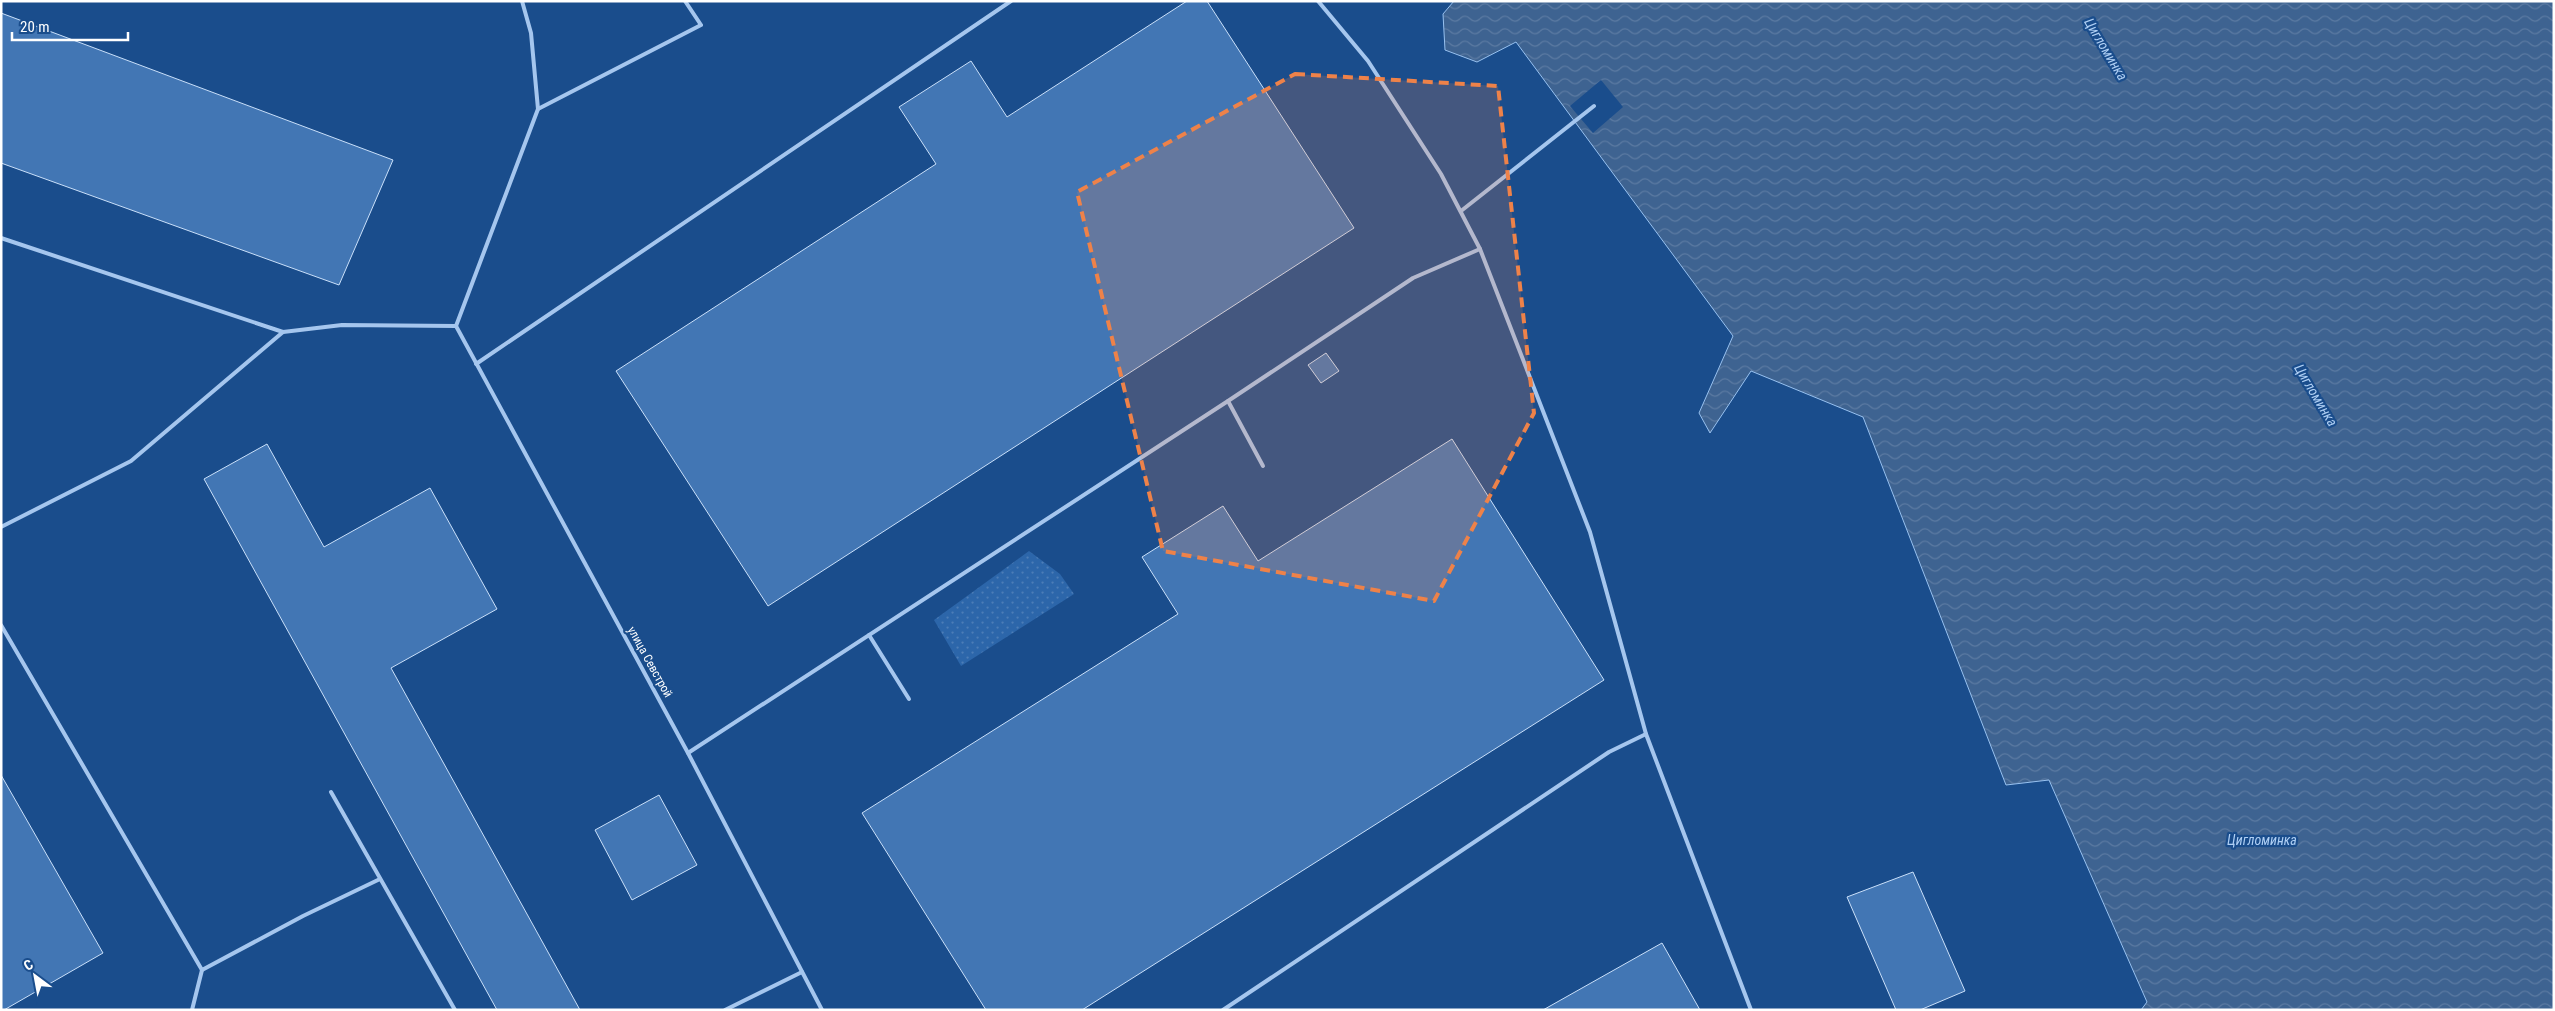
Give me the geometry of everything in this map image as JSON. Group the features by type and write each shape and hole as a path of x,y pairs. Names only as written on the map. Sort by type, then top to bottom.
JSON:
{"lane":[{"path":"1,238 283,332 342,325 456,326 538,109 531,33 522,1"},
{"path":"538,109 701,25 685,1"},
{"path":"476,364 1011,1"},
{"path":"1318,1 1368,61 1442,174 1480,249 1590,532 1646,734 1751,1010"},
{"path":"1461,211 1594,106"},
{"path":"688,752 1228,401 1413,278 1480,249"},
{"name":"улица Севстрой","path":"456,326 688,752 822,1010"},
{"path":"1,527 131,461 283,332"},
{"path":"1228,401 1263,466"},
{"path":"1,626 202,970 192,1010"},
{"path":"869,635 909,699"},
{"path":"1223,1010 1601,758 1646,734"},
{"path":"331,792 455,1010"},
{"path":"202,970 303,916 380,878"},
{"path":"725,1010 802,972"}],"highlighted area":[{"path":"1295,74 1498,86 1534,413 1434,601 1163,551 1077,192"}],"shaded area":[{"path":"1029,551 1060,574 1074,594 961,666 934,620"}],"water":[{"name":"Цигломинка","path":"1454,1 2554,1 2554,1010 2141,1010 2147,1002 2049,780 2006,785 1863,417 1751,371 1710,433 1699,413 1733,336 1516,42 1477,62 1445,50 1443,14"}],"pier":[{"path":"1601,80 1623,107 1593,133 1570,106"}],"building":[{"path":"1187,1 1207,1 1354,228 768,606 616,371 936,164 899,107 971,61 1007,117"},
{"path":"1,13 393,160 339,285 1,163"},
{"path":"1326,353 1339,371 1321,383 1308,365"},
{"path":"1452,439 1604,680 1082,1010 986,1010 862,813 1178,614 1142,557 1223,506 1258,561"},
{"path":"267,444 324,547 430,488 497,609 391,668 580,1010 497,1010 204,479"},
{"path":"1,775 103,953 4,1010 1,1010"},
{"path":"659,795 697,865 632,900 595,830"},
{"path":"1913,872 1965,991 1920,1010 1896,1010 1847,897"},
{"path":"1662,943 1700,1010 1543,1010"}]}
